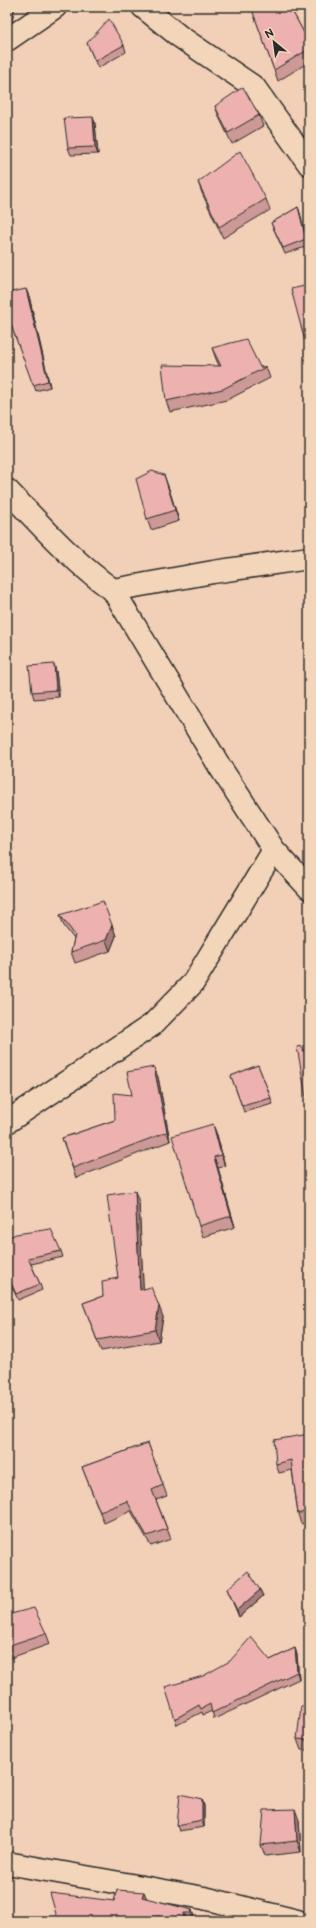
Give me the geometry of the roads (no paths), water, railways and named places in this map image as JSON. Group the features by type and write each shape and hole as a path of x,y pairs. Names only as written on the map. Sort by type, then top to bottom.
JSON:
{"street":[{"path":"7,40 55,7"},
{"path":"143,7 179,36 254,87 309,164"},
{"path":"7,490 62,546 97,579 113,590 220,767 274,850 309,888"},
{"path":"113,590 213,572 309,558"},
{"path":"7,1122 152,1025 193,983 274,850"},
{"path":"7,1863 204,1898 297,1921"}]}
